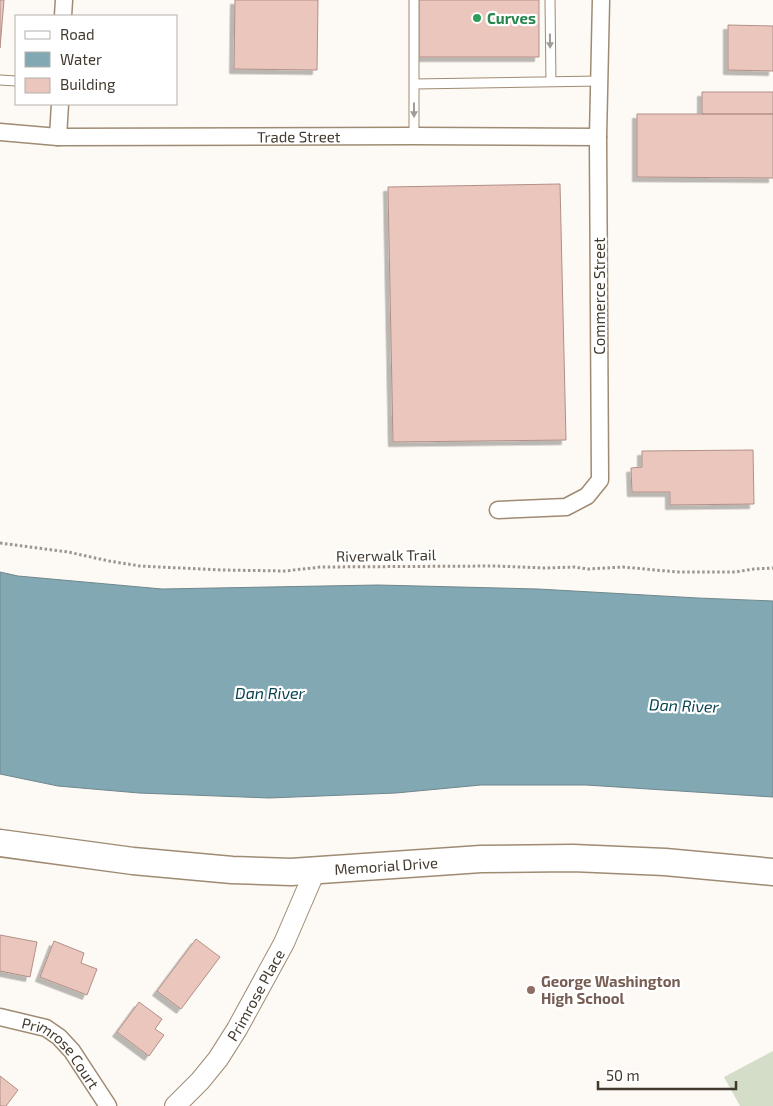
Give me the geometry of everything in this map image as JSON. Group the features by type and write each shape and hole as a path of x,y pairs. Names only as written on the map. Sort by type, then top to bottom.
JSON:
{"main road":[{"name":"Memorial Drive","path":"0,843 162,864 291,872 481,859 573,858 665,862 773,872"}],"street":[{"path":"63,15 64,0"},
{"name":"Commerce Street","path":"498,510 566,507 586,496 600,480 598,137 601,0"},
{"path":"58,137 60,105"},
{"name":"Trade Street","path":"0,132 58,137 598,137"},
{"name":"Primrose Place","path":"175,1106 200,1081 218,1059 237,1029 284,943 315,871"},
{"name":"Primrose Court","path":"0,1017 46,1028 59,1037 72,1051 108,1106"}],"lane":[{"path":"414,0 414,136"},
{"path":"550,0 551,82"},
{"path":"0,80 15,81"},
{"path":"414,84 599,81"}],"path":[{"name":"Riverwalk Trail","path":"0,543 68,552 140,566 221,570 285,571 321,567 495,566 574,567 588,569 623,567 677,572 735,572 773,568"}],"green space":[{"path":"773,1051 773,1106 740,1106 724,1077"}],"water":[{"name":"Dan River","path":"0,572 18,576 162,589 378,585 538,589 773,601 773,797 586,785 481,785 396,793 269,798 139,793 58,786 0,774"}],"building":[{"path":"0,0 4,0 0,48"},
{"path":"235,0 318,0 317,70 234,69"},
{"path":"419,0 539,0 539,57 419,57"},
{"path":"728,25 773,26 773,71 728,70"},
{"path":"702,92 773,92 773,114 702,114"},
{"path":"637,114 773,114 773,178 637,177"},
{"path":"560,184 566,440 393,442 388,187"},
{"path":"753,450 754,504 670,505 670,492 632,492 631,468 642,467 642,451"},
{"path":"0,935 37,942 30,977 0,971"},
{"path":"196,939 220,957 181,1009 157,991"},
{"path":"54,941 84,953 81,963 97,969 87,995 40,977"},
{"path":"139,1002 162,1019 155,1029 164,1035 149,1056 117,1032"},
{"path":"0,1076 18,1090 6,1106 0,1106"}],"place":[{"name":"Curves","path":"477,18"},
{"name":"George Washington High School","path":"531,990"}]}
